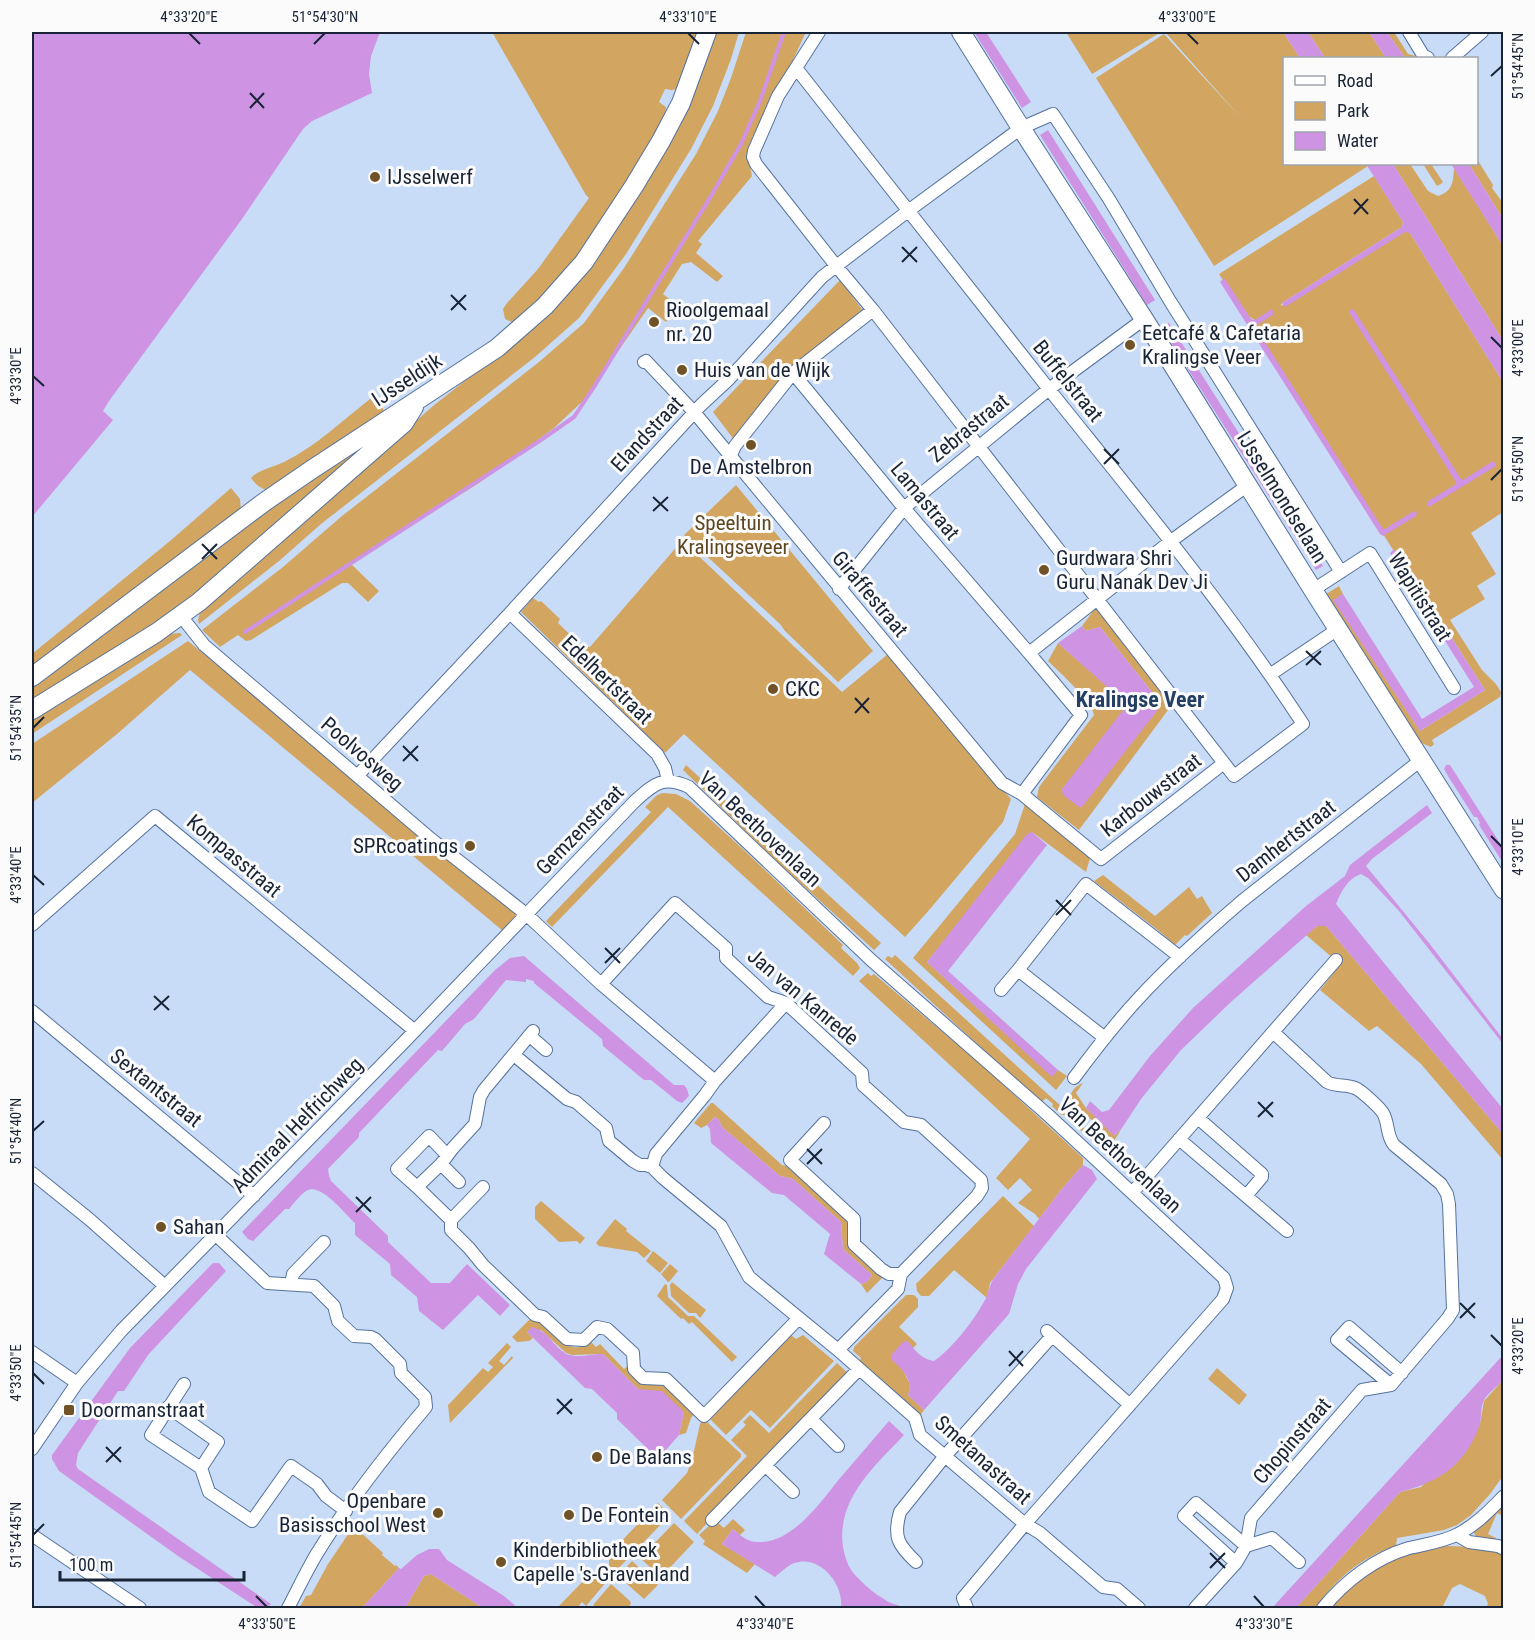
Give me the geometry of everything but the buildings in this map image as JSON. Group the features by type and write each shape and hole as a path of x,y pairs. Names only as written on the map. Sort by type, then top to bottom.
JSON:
{"street":[{"name":"IJsseldijk","path":"32,677 263,503 504,342 545,306 584,262 671,124 707,32"},
{"path":"819,32 778,96 753,157 1224,763"},
{"name":"IJsselmondselaan","path":"961,32 1503,890"},
{"path":"1409,32 1426,57"},
{"path":"1453,57 1482,32"},
{"name":"Buffelstraat","path":"796,68 1171,541 1271,674 1303,724"},
{"name":"IJsselmondselaan","path":"1021,128 1053,114 1109,199 1341,572"},
{"name":"Elandstraat","path":"358,775 822,277 1021,128"},
{"path":"730,457 735,446 793,373 873,310"},
{"name":"Zebrastraat","path":"840,589 904,508 1049,389 1144,319"},
{"name":"Giraffestraat","path":"645,362 694,412 1002,783 1022,794"},
{"name":"Lamastraat","path":"793,373 904,508 1081,715 1022,794"},
{"path":"32,710 181,616 199,602 404,423 416,401"},
{"path":"1029,652 1171,541 1248,485"},
{"name":"Wapitistraat","path":"1313,590 1370,553 1454,688"},
{"name":"Edelhertstraat","path":"510,613 657,754 665,768 668,781"},
{"name":"Poolvosweg","path":"181,616 204,645 431,839 526,914 601,984 716,1081"},
{"path":"1271,674 1338,630"},
{"name":"Karbouwstraat","path":"1022,794 1101,859 1224,763 1234,776 1303,724"},
{"name":"Damhertstraat","path":"1074,1078 1138,998 1180,957 1242,901 1421,760"},
{"name":"Gemzenstraat","path":"526,914 634,801 651,786 658,782 668,781"},
{"name":"Van Beethovenlaan","path":"668,781 689,787 871,960 1006,1078 1224,1278 1227,1288 1223,1299 963,1598 967,1608"},
{"name":"Kompasstraat","path":"32,926 155,816 415,1031"},
{"path":"1001,990 1086,884 1180,957"},
{"name":"Jan van Kanrede","path":"601,984 675,903 726,948 726,958 768,997 786,1003 862,1072 863,1085 887,1107 904,1122 921,1125 981,1180 982,1188 977,1196 901,1274 898,1289 838,1350"},
{"name":"Admiraal Helfrichweg","path":"32,1449 77,1383 121,1331 415,1031 526,914"},
{"path":"1132,1193 1336,960"},
{"path":"1018,970 1105,1038"},
{"path":"652,1167 656,1154 716,1081 786,1003"},
{"name":"Sextantstraat","path":"32,1011 254,1196"},
{"path":"1273,1032 1327,1082 1356,1088 1380,1110 1385,1118 1390,1140 1441,1184 1449,1198 1453,1310 1448,1318 1402,1373 1391,1384 1338,1340 1349,1328 1402,1373"},
{"path":"417,1187 475,1124 480,1097 532,1033 546,1050"},
{"name":"Smetanastraat","path":"513,1055 567,1099 576,1102 606,1128 609,1141 633,1161 652,1167 721,1226 749,1277 838,1350 915,1418 920,1435 1025,1524"},
{"path":"1198,1118 1262,1174 1246,1196"},
{"path":"824,1123 790,1160 854,1220 854,1244 881,1269 889,1274 901,1274"},
{"path":"451,1220 397,1169 429,1136 459,1182"},
{"path":"1179,1139 1287,1231"},
{"path":"32,1173 89,1219 165,1286"},
{"path":"483,1187 451,1220 451,1230 483,1265 535,1315 543,1317 567,1340 585,1340 597,1327 607,1329 633,1353 634,1369 643,1378 666,1380 704,1416 799,1318"},
{"path":"216,1235 265,1282 314,1286 334,1306 338,1321 354,1336 371,1336 375,1339 400,1364 401,1373 425,1397 426,1407 388,1452 346,1510 316,1556 288,1608"},
{"path":"291,1284 293,1275 324,1242"},
{"path":"916,1562 902,1548 897,1535 896,1524 900,1512 1049,1334 1130,1405"},
{"path":"32,1352 77,1383"},
{"path":"712,1520 859,1369"},
{"path":"184,1384 151,1435 201,1468 209,1492 252,1521 291,1466 317,1484 326,1496 346,1510"},
{"name":"Chopinstraat","path":"1195,1608 1236,1563 1246,1546 1251,1518 1362,1390 1391,1384"},
{"path":"168,1407 218,1442 201,1468"},
{"path":"811,1419 838,1446"},
{"path":"766,1466 793,1492"},
{"path":"1323,1608 1346,1583 1379,1560 1406,1549 1457,1535 1483,1518 1503,1496"},
{"path":"1236,1563 1184,1516 1196,1503 1246,1546 1272,1538 1299,1562"},
{"path":"1025,1524 1040,1533 1103,1587 1118,1589 1139,1608"},
{"path":"32,1534 140,1608"},
{"path":"1457,1535 1469,1542 1498,1546 1503,1549"}],"green space":[{"path":"492,32 701,32 678,89 665,89 659,102 666,107 665,122 575,263 516,324 505,319 503,309 538,269 589,198"},
{"path":"713,32 739,32 713,106 691,149 626,254 579,318 535,357 321,524 279,561 199,624 200,612 433,406 504,350 578,278"},
{"path":"746,32 806,32 756,131 748,157 752,176 698,241 702,244 696,253 723,276 717,282 691,262 682,264 663,294 678,306 666,322 648,308 585,399 554,428 479,483 350,563 379,591 368,602 348,583 342,583 251,640 246,641 238,635 220,647 202,630 283,567 342,516 539,362 584,323 624,268 696,154 718,111"},
{"path":"1066,32 1161,32 1092,74"},
{"path":"1165,32 1283,32 1299,57 1283,57 1283,165 1368,166 1214,266 1096,78 1164,34 1241,118"},
{"path":"1308,32 1369,32 1385,57 1324,57"},
{"path":"1387,32 1394,32 1408,54 1420,57 1404,57"},
{"path":"1478,161 1493,185 1492,188 1503,203 1503,219 1470,165 1478,165"},
{"path":"1394,165 1411,165 1428,191 1438,196 1449,189 1454,168 1503,246 1503,341"},
{"path":"1424,165 1432,165 1443,182 1437,186"},
{"path":"1374,176 1403,222 1402,227 1282,303 1281,306 1404,229 1410,233 1503,382 1503,512 1471,533 1496,574 1477,586 1485,599 1450,620 1482,670 1501,692 1500,697 1432,740 1434,744 1431,747 1417,741 1326,594 1339,586 1343,594 1334,600 1420,731 1485,690 1404,563 1402,564 1251,325 1255,320 1244,314 1219,274"},
{"path":"840,280 864,312 792,370 735,441 713,412"},
{"path":"374,396 384,412 268,491 258,486 251,478 308,448"},
{"path":"379,434 171,616 32,703 32,683 220,541"},
{"name":"Speeltuin Kralingseveer","path":"736,485 873,651 838,682 780,624 684,535"},
{"path":"231,488 240,499 241,510 32,668 32,654"},
{"path":"680,543 686,544 842,692 888,654 1011,799 1003,822 905,937 684,734 665,753 521,612 533,598 541,601 560,619 558,623 581,645 590,647"},
{"path":"1096,607 1137,647 1177,698 1079,830 1037,797 1039,787 1094,715 1088,702 1048,661 1058,643 1125,702 1124,709 1160,707 1160,702 1100,627 1086,631 1082,626"},
{"path":"180,633 182,635 32,734 32,717 169,634"},
{"path":"188,641 513,908 516,917 503,931 190,670 117,734 32,803 32,744"},
{"path":"686,765 881,943 874,950 775,860 683,770"},
{"path":"662,793 676,794 690,801 744,850 843,945 841,948 860,968 853,976 668,807 552,927 546,921 651,812 645,807"},
{"path":"1025,804 1090,858 1086,872 1032,832 927,962 1052,1076 1058,1070 1067,1076 1056,1090 913,958 1015,834"},
{"path":"1103,875 1155,916 1189,887 1197,899 1202,896 1212,913 1175,945 1094,881"},
{"path":"1317,926 1326,926 1503,1134 1503,1160 1421,1064 1377,1026 1369,1031 1320,990 1333,974 1327,968 1334,959 1306,935"},
{"path":"895,955 1062,1107 1057,1111 1046,1098 1041,1103 885,959"},
{"path":"868,973 871,976 874,974 985,1068 1083,1158 1083,1165 1039,1219 1018,1203 1032,1190 1020,1178 1008,1190 996,1178 1030,1139 859,981"},
{"path":"1083,1083 1076,1093 1086,1108 1115,1135 1122,1128 1114,1141 1070,1100 1074,1089"},
{"path":"711,1103 782,1165 793,1168 848,1218 848,1244 882,1274 882,1278 867,1293 861,1284 867,1282 872,1275 843,1249 841,1222 793,1179 780,1176 722,1127 715,1117 701,1128 694,1123"},
{"path":"1064,1109 1101,1145 1099,1147 1064,1115 1059,1114"},
{"path":"1003,1196 1034,1226 990,1283 987,1298 954,1270 929,1296 921,1296 916,1284"},
{"path":"541,1201 585,1238 580,1244 577,1241 559,1242 535,1219 535,1207"},
{"path":"615,1219 651,1251 644,1258 637,1252 599,1246 596,1243"},
{"path":"653,1251 668,1263 660,1273 646,1261"},
{"path":"670,1264 678,1271 668,1282 661,1274"},
{"path":"672,1282 706,1310 700,1318 696,1313 689,1313 671,1296"},
{"path":"665,1284 668,1297 688,1316 694,1316 737,1357 732,1362 692,1322 689,1324 683,1318 681,1319 657,1296"},
{"path":"906,1295 914,1295 918,1299 918,1307 899,1327 917,1344 913,1348 907,1341 903,1365 910,1385 908,1395 924,1410 920,1416 859,1362 861,1358 853,1351 854,1347"},
{"path":"531,1318 547,1324 569,1346 582,1346 590,1341 596,1347 600,1344 624,1369 628,1366 637,1379 666,1386 694,1414 686,1433 679,1435 684,1412 638,1389 603,1354 572,1355 566,1353 541,1330 527,1332 533,1338 529,1341 517,1342 512,1337"},
{"path":"791,1335 796,1339 803,1335 834,1361 770,1428 751,1410 726,1435 710,1419"},
{"path":"507,1343 511,1347 499,1361 504,1365 512,1356 513,1358 450,1423 448,1405 483,1368 488,1372 493,1367 488,1363"},
{"path":"837,1363 849,1374 795,1425 795,1431 779,1448 773,1448 749,1472 749,1478 697,1534 684,1521 747,1456 731,1440 746,1425 743,1422 750,1415 769,1433"},
{"path":"1217,1368 1247,1395 1239,1405 1208,1379"},
{"path":"1503,1380 1503,1476 1471,1515 1457,1525 1444,1530 1397,1538 1396,1546 1372,1556 1350,1570 1331,1588 1316,1608 1296,1608 1400,1492 1421,1487 1480,1424 1484,1401"},
{"path":"702,1421 707,1422 741,1454 741,1457 681,1519 662,1500 687,1473"},
{"path":"658,1503 670,1515 614,1573 609,1568 609,1560 614,1555 611,1552"},
{"path":"1503,1504 1503,1516 1497,1513 1488,1534 1496,1538 1495,1540 1477,1538 1475,1530"},
{"path":"733,1519 745,1530 740,1535 733,1529 722,1544 755,1564 747,1573 704,1545 705,1541 699,1535 711,1524 717,1522 724,1528"},
{"path":"674,1523 694,1542 661,1577 640,1558"},
{"path":"357,1529 383,1553 382,1555 399,1568 362,1608 299,1608 306,1596 311,1595 351,1530"},
{"path":"1447,1546 1481,1547 1503,1555 1503,1608 1486,1608 1488,1604 1485,1596 1460,1584 1452,1588 1442,1608 1331,1608 1355,1583 1394,1557"},
{"path":"632,1561 658,1585 644,1599 618,1576"},
{"path":"431,1574 483,1608 405,1608 424,1576"},
{"path":"599,1574 607,1581 586,1606 582,1602 577,1608 557,1608 589,1575"},
{"path":"611,1584 630,1601 631,1604 627,1608 598,1608 593,1605"}],"water":[{"path":"32,32 380,32 371,56 369,74 372,93 312,121 303,129 242,219 109,401 103,411 113,420 32,517"},
{"path":"974,32 986,32 1031,102 1022,108"},
{"path":"1283,32 1308,32 1324,57 1299,57"},
{"path":"1369,32 1387,32 1404,57 1385,57"},
{"path":"1048,130 1155,300 1147,305 1040,135"},
{"path":"1367,165 1394,165 1503,341 1503,382 1410,233 1405,232 1285,307 1282,303 1402,227 1403,222"},
{"path":"1452,165 1470,165 1503,219 1503,246"},
{"path":"1223,279 1251,319 1255,320 1272,309 1274,314 1256,328 1383,529 1414,511 1417,513 1416,516 1383,536 1380,534 1220,282"},
{"path":"1351,309 1354,310 1461,479 1463,480 1493,461 1496,466 1428,506 1427,502 1456,482 1349,312"},
{"path":"1169,323 1323,566 1316,570 1161,327"},
{"path":"1393,550 1396,551 1485,690 1420,731 1333,600 1343,594 1422,719 1474,687 1390,553"},
{"path":"1082,626 1086,631 1100,627 1160,702 1160,707 1082,807 1079,807 1063,795 1062,789 1124,709 1125,703 1058,643"},
{"path":"1446,765 1450,765 1503,848 1503,863 1479,825 1477,817 1474,817 1448,776 1444,769"},
{"path":"1427,805 1432,813 1366,866 1503,1039 1503,1044 1399,911 1368,878 1361,874 1352,879 1336,904 1503,1109 1503,1134 1326,926 1317,926 1232,1001 1181,1050 1114,1136 1086,1108 1090,1101 1102,1112 1109,1110 1150,1056 1193,1008 1306,906 1345,876 1350,865"},
{"path":"1032,832 1047,845 948,971 1058,1070 1052,1077 927,962 1027,834"},
{"path":"524,956 674,1085 684,1085 689,1096 682,1103 651,1080 644,1080 603,1046 602,1039 534,981 506,980 474,1019 465,1024 442,1051 438,1050 328,1169 331,1181 388,1236 388,1242 431,1283 450,1283 467,1264 510,1305 500,1316 478,1295 443,1330 419,1311 417,1297 391,1275 390,1264 355,1235 355,1223 325,1194 312,1189 299,1197 289,1209 285,1209 253,1241 248,1239 242,1232 495,970 510,958"},
{"path":"715,1117 722,1127 780,1176 793,1179 841,1222 843,1249 872,1275 867,1282 861,1284 824,1254 829,1233 784,1195 772,1193 711,1143 710,1129 707,1125"},
{"path":"1083,1165 1092,1170 1097,1179 1026,1269 1018,1284 1009,1314 924,1410 908,1395 908,1380 892,1360 892,1354 903,1342 907,1341 922,1356 934,1361 948,1349 980,1308 994,1278 1061,1190"},
{"path":"213,1263 219,1263 226,1271 148,1355 124,1391 118,1391 78,1453 76,1465 78,1469 271,1604 267,1608 258,1608 178,1556 59,1471 52,1459 52,1455 130,1348"},
{"path":"532,1327 547,1335 560,1350 569,1355 603,1354 638,1389 662,1391 684,1412 679,1435 658,1459 617,1419 617,1413 592,1389 585,1388 527,1332"},
{"path":"1503,1355 1503,1380 1484,1400 1479,1427 1473,1441 1458,1462 1427,1483 1400,1492 1296,1608 1272,1608"},
{"path":"889,1421 904,1435 870,1471 852,1499 842,1530 843,1547 849,1566 856,1576 880,1597 904,1608 841,1608 839,1590 835,1581 822,1567 804,1561 794,1563 775,1577 722,1544 733,1529 741,1536 757,1542 770,1541 794,1529 815,1509"},
{"path":"429,1549 439,1549 447,1560 504,1596 518,1608 483,1608 431,1574 424,1576 405,1608 362,1608 399,1568 401,1569 417,1555"}],"waterway":[{"path":"245,632 574,417 741,144 760,101 784,32"}],"place":[{"name":"IJsselwerf","path":"375,177"},
{"name":"Rioolgemaal nr. 20","path":"654,322"},
{"name":"Eetcafé & Cafetaria Kralingse Veer","path":"1130,345"},
{"name":"Huis van de Wijk","path":"682,370"},
{"name":"De Amstelbron","path":"751,445"},
{"name":"Gurdwara Shri Guru Nanak Dev Ji","path":"1044,570"},
{"name":"CKC","path":"773,689"},
{"name":"SPRcoatings","path":"470,846"},
{"name":"Sahan","path":"161,1227"},
{"name":"Doormanstraat","path":"69,1410"},
{"name":"De Balans","path":"597,1457"},
{"name":"Openbare Basisschool West","path":"438,1513"},
{"name":"De Fontein","path":"569,1515"},
{"name":"Kinderbibliotheek Capelle 's-Gravenland","path":"501,1562"}],"district":[{"name":"Kralingse Veer","path":"1140,699"}]}
